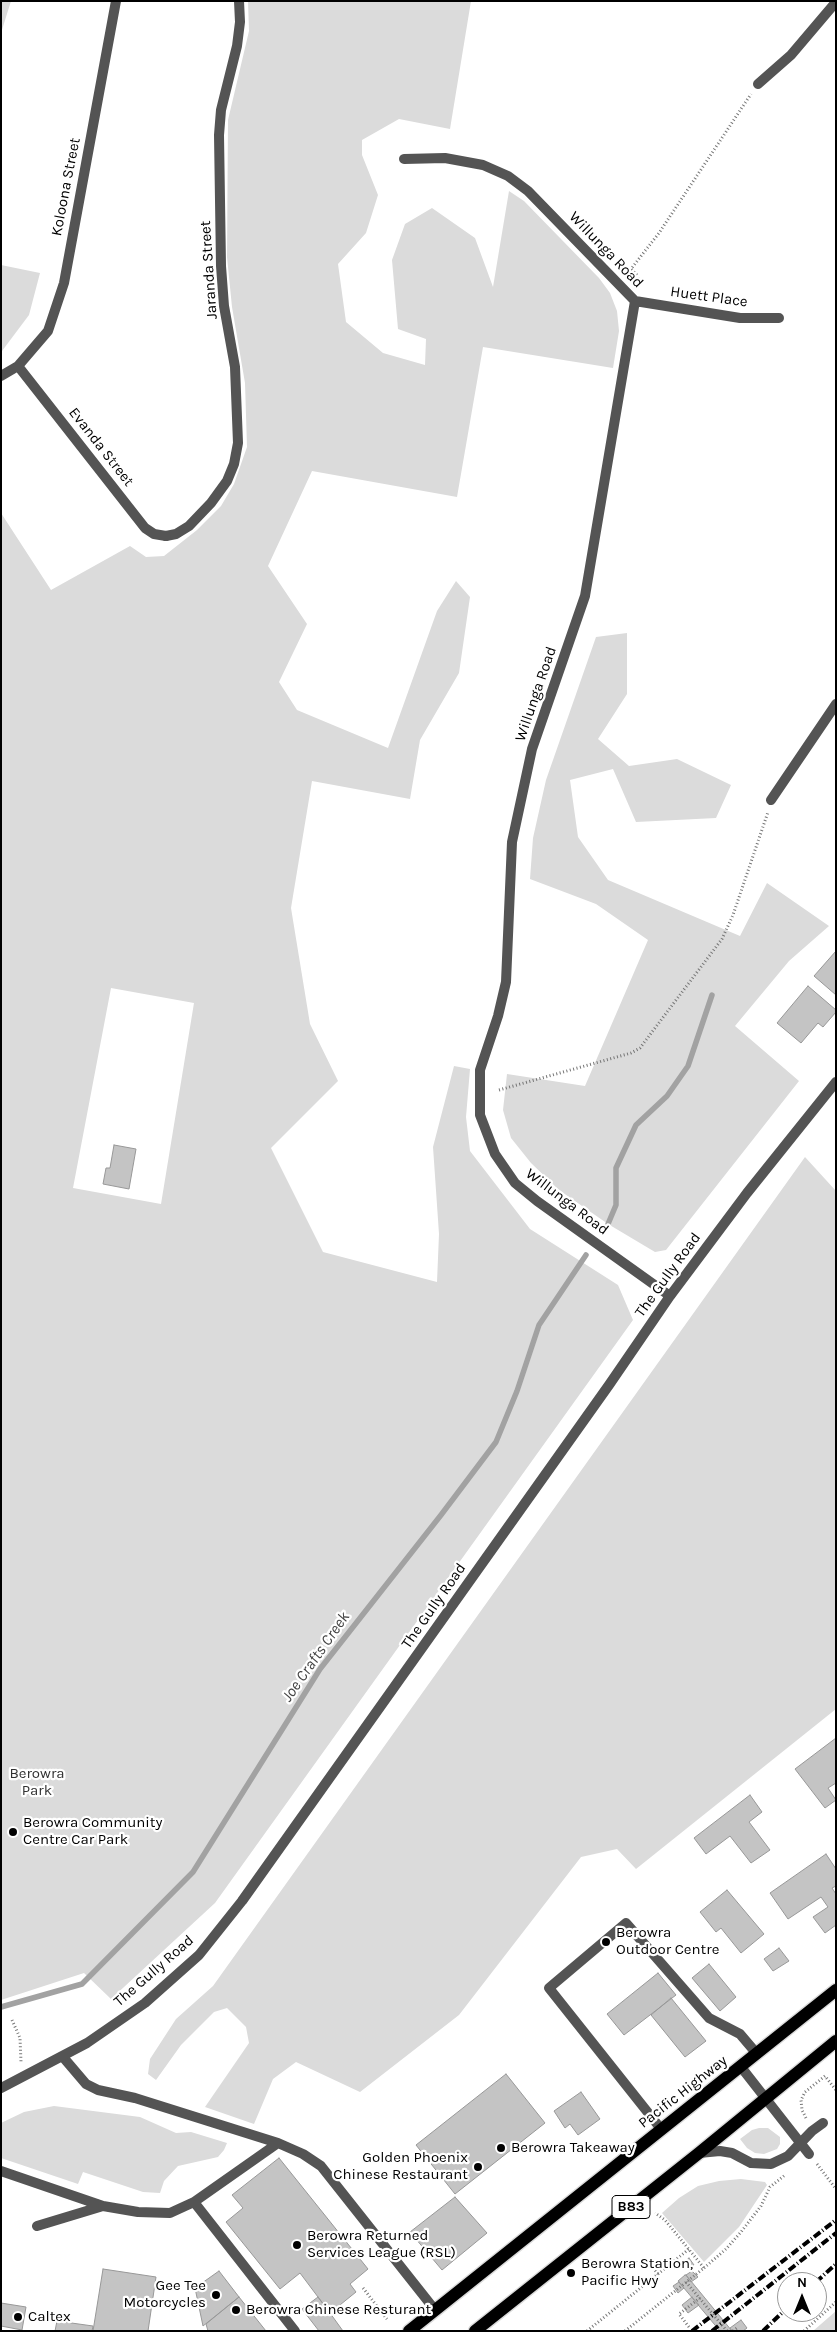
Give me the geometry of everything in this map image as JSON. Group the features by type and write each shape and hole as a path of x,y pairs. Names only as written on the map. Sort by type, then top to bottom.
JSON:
{"main road":[{"name":"Pacific Highway","path":"409,2331 836,1990"},
{"name":"B83","path":"475,2331 766,2099 836,2040"}],"street":[{"name":"Koloona Street","path":"1,376 18,366 48,331 64,283 116,1"},
{"name":"Jaranda Street","path":"166,536 176,534 189,526 211,503 227,481 234,464 238,443 235,367 224,306 220,266 220,135 221,110 237,46 240,22 239,1"},
{"path":"758,84 792,55 836,2"},
{"name":"Willunga Road","path":"404,159 445,158 483,165 508,176 528,191 636,301 585,596 532,750 512,842 506,982 498,1016 480,1070 480,1115 495,1154 515,1183 537,1201 670,1296"},
{"name":"Huett Place","path":"636,301 740,318 779,318"},
{"name":"Evanda Street","path":"18,366 145,528 154,534 166,536"},
{"path":"771,800 836,704"},
{"name":"The Gully Road","path":"1,2088 63,2057 145,2003 199,1955 230,1917 610,1385 670,1296 747,1192 836,1082"},
{"path":"661,2129 549,1988 626,1923 710,2018 740,2034 757,2054"},
{"path":"63,2057 86,2084 98,2090 135,2098 278,2143 303,2154 320,2166 435,2310"},
{"path":"740,2068 809,2154"},
{"path":"699,2153 720,2151 732,2153 751,2163 770,2164 788,2156 800,2142 823,2123"},
{"path":"1,2171 103,2206 138,2212 170,2213 194,2202 278,2143"},
{"path":"194,2202 295,2331"},
{"path":"37,2226 103,2206"}],"path":[{"path":"641,288 637,275 631,269 658,233 740,108 758,84"},
{"path":"499,1090 631,1053 640,1048 722,939 733,915 771,800"},
{"path":"12,2020 20,2038 22,2078"},
{"path":"806,2118 802,2110 801,2100 805,2092 825,2076 836,2090"},
{"path":"809,2154 836,2189"},
{"path":"625,2331 726,2250 761,2206 770,2187 784,2176"},
{"path":"655,2213 665,2220 704,2268"},
{"path":"587,2331 689,2249"},
{"path":"646,2260 658,2275"},
{"path":"686,2282 727,2331"},
{"path":"363,2288 387,2319"},
{"path":"689,2327 679,2314 700,2298"},
{"path":"804,2331 836,2302"}],"green space":[{"path":"1,1 11,1 1,33"},
{"name":"Berowra Park","path":"248,1 471,1 450,129 399,119 362,140 362,155 378,195 366,233 338,264 346,322 383,353 425,365 426,339 398,329 392,260 405,224 432,208 475,238 493,287 509,191 524,201 599,278 610,293 617,311 619,331 613,368 483,347 457,497 312,471 268,566 307,624 279,682 297,710 388,748 437,611 456,581 470,597 459,673 420,740 410,799 312,781 291,908 310,1024 338,1081 271,1148 323,1252 437,1282 439,1234 433,1147 454,1066 470,1069 466,1117 470,1151 530,1229 618,1285 633,1320 215,1903 111,1999 84,1973 1,2000 1,513 51,590 130,546 146,557 164,556 197,530 221,506 234,484 247,447 245,383 232,307 227,257 228,120 249,31","holes":["111,988 194,1003 161,1204 73,1188"]},
{"path":"1,265 40,273 29,315 2,351"},
{"path":"627,633 627,694 598,739 629,766 677,759 731,785 716,818 636,822 613,769 570,780 578,837 608,880 740,936 767,883 829,926 789,961 735,1026 799,1081 666,1250 655,1252 608,1224 559,1190 531,1163 511,1138 503,1110 507,1074 585,1086 648,940 596,904 530,879 533,838 546,780 596,637"},
{"path":"805,1157 836,1191 836,1709 636,1869 617,1849 581,1857 459,2015 360,2092 296,2062 273,2079 254,2124 205,2107 249,2043 246,2027 227,2008 214,2012 181,2045 156,2080 148,2074 150,2059 176,2019 213,1986"},
{"path":"54,2106 140,2117 176,2133 191,2132 227,2143 218,2157 178,2166 164,2181 160,2193 143,2192 83,2172 78,2184 1,2158 1,2123 24,2112"},
{"path":"768,2128 780,2137 780,2144 777,2149 764,2154 755,2153 747,2148 740,2139 752,2130"},
{"path":"741,2179 765,2182 767,2185 739,2227 704,2262 662,2213 679,2198 698,2186 719,2181"},
{"path":"836,2311 836,2331 813,2331 823,2322 827,2322 827,2319"}],"building":[{"path":"836,951 836,995 814,976"},
{"path":"808,986 836,1012 823,1027 818,1023 801,1043 777,1023"},
{"path":"114,1145 136,1149 129,1189 103,1184 106,1168 110,1168"},
{"path":"836,1738 836,1783 828,1788 836,1800 825,1808 795,1769"},
{"path":"750,1795 762,1812 749,1822 770,1850 751,1863 730,1836 706,1854 694,1838"},
{"path":"826,1854 836,1869 836,1886 832,1888 836,1894 836,1925 825,1933 813,1917 828,1907 821,1897 788,1919 770,1893"},
{"path":"727,1890 764,1934 741,1953 721,1928 716,1932 700,1912"},
{"path":"779,1948 789,1961 773,1971 764,1959"},
{"path":"709,1964 736,1997 720,2011 692,1978"},
{"path":"658,1973 676,1995 624,2035 607,2014"},
{"path":"671,1998 706,2041 685,2057 651,2015"},
{"path":"506,2074 545,2123 455,2194 416,2145"},
{"path":"581,2092 600,2119 578,2135 570,2124 565,2128 554,2111"},
{"name":"Berowra Returned Services League (RSL)","path":"279,2158 368,2269 350,2284 356,2292 330,2313 300,2273 280,2289 226,2222 243,2208 232,2195"},
{"path":"455,2197 487,2233 442,2270 410,2232"},
{"path":"689,2258 694,2265 688,2270 682,2264"},
{"path":"103,2269 156,2277 148,2331 93,2331"},
{"path":"219,2271 239,2297 203,2326 195,2288"},
{"path":"692,2271 698,2277 691,2282 686,2275"},
{"path":"685,2275 732,2331 720,2331 678,2281"},
{"path":"679,2282 684,2288 678,2293 673,2286"},
{"name":"Berowra Chinese Resturant","path":"239,2297 266,2331 208,2331 206,2324"},
{"path":"318,2297 343,2331 319,2331 302,2309"},
{"path":"692,2297 699,2305 688,2313 682,2305"},
{"path":"1,2303 26,2307 22,2330 1,2326"},
{"path":"741,2320 747,2328 743,2331 732,2331 730,2328"},
{"path":"57,2321 93,2326 92,2331 55,2331"}],"waterway":[{"name":"Joe Crafts Creek","path":"608,1224 616,1205 616,1168 636,1125 667,1096 688,1066 712,995"},
{"name":"Joe Crafts Creek","path":"1,2007 82,1984 193,1872 320,1669 496,1442 517,1391 539,1325 586,1255"}],"railway":[{"path":"692,2331 836,2220"},
{"path":"712,2331 836,2233"},
{"path":"827,2272 836,2264"},
{"path":"763,2331 777,2318"}],"place":[{"name":"Berowra Community Centre Car Park","path":"13,1832"},
{"name":"Berowra Outdoor Centre","path":"606,1942"},
{"name":"Berowra Takeaway","path":"501,2148"},
{"name":"Golden Phoenix Chinese Restaurant","path":"478,2167"},
{"name":"Berowra Returned Services League (RSL)","path":"297,2245"},
{"name":"Berowra Station, Pacific Hwy","path":"571,2273"},
{"name":"Gee Tee Motorcycles","path":"216,2295"},
{"name":"Berowra Chinese Resturant","path":"236,2310"},
{"name":"Caltex","path":"18,2317"}]}
